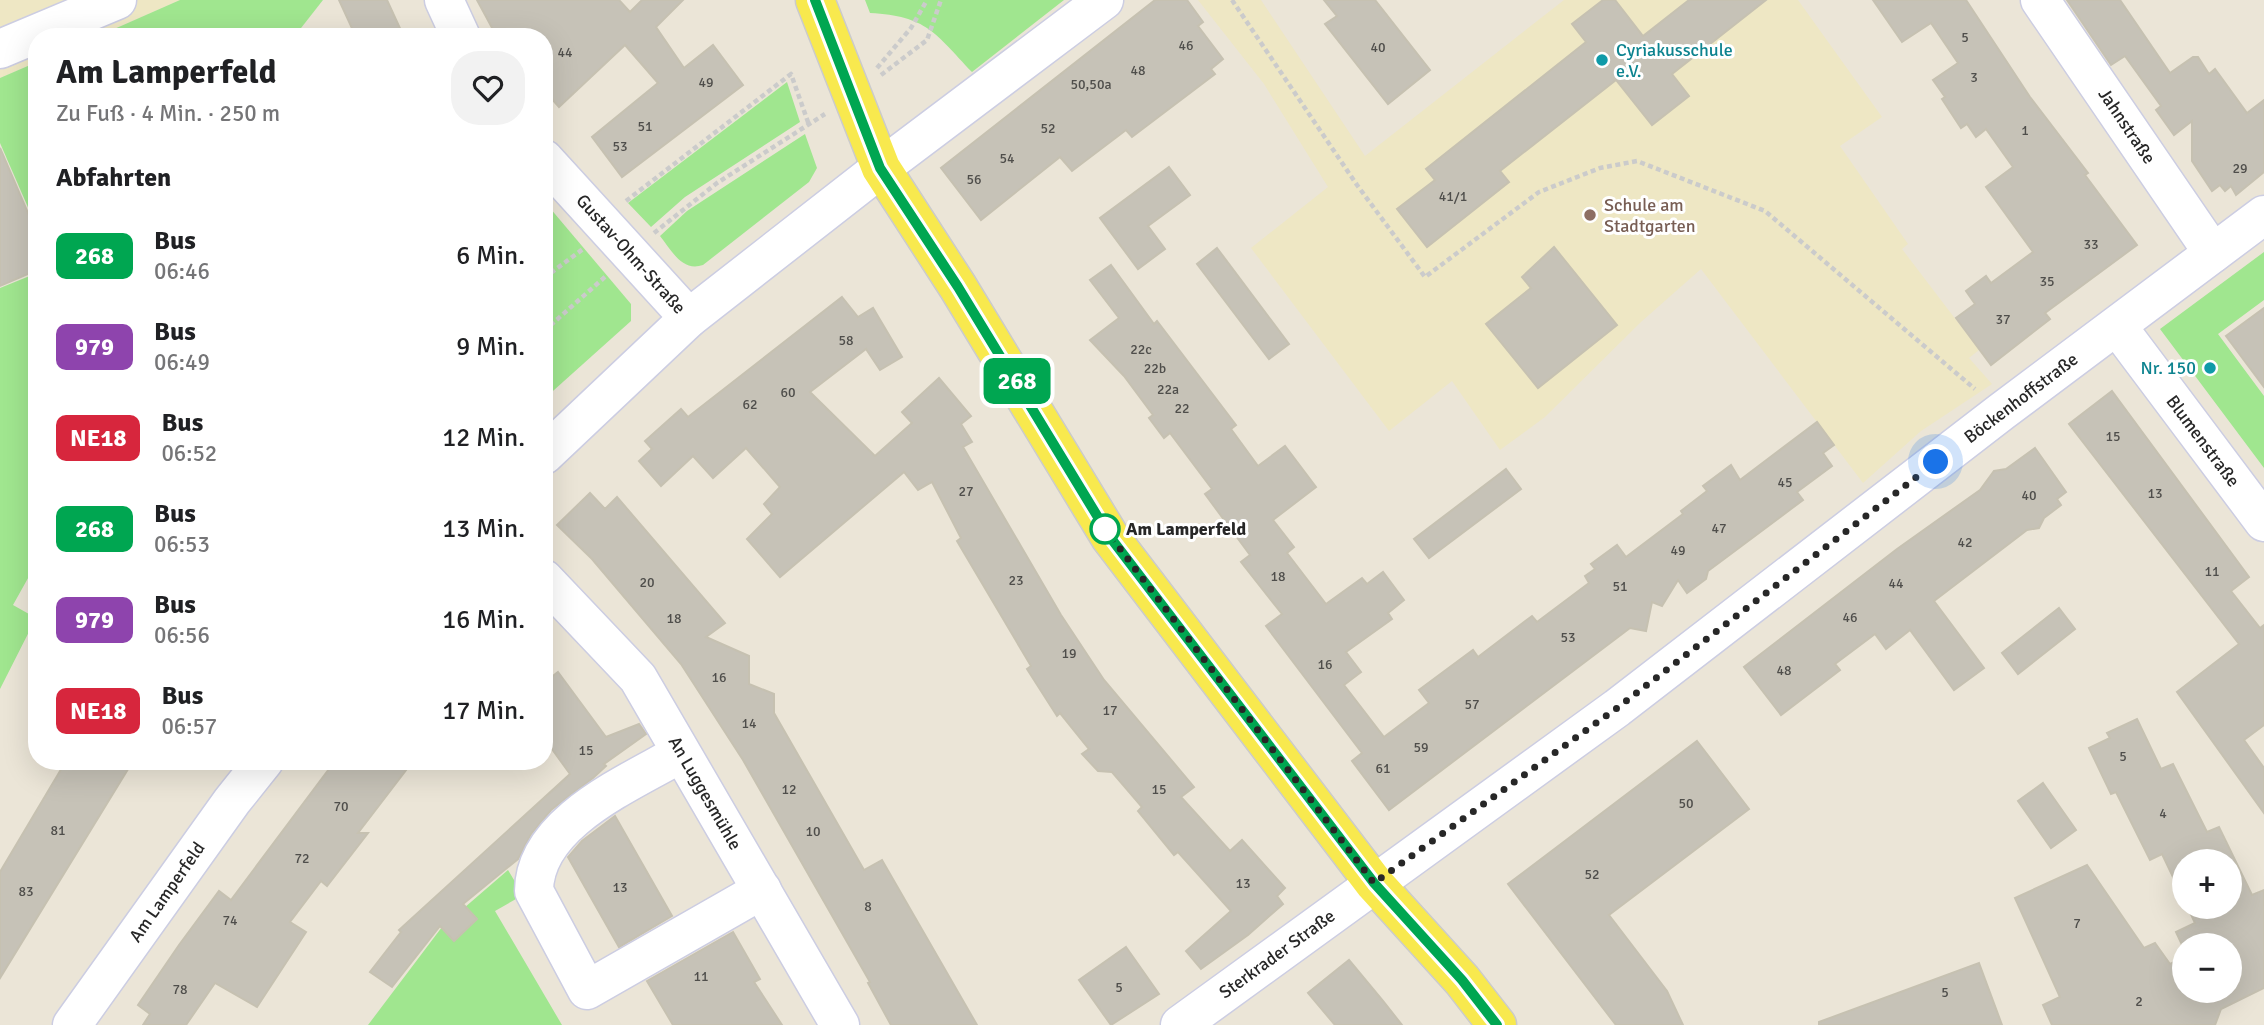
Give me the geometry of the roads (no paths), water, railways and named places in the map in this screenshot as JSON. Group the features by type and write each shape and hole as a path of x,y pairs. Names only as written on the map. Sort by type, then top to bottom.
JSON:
{"main road":[{"path":"815,0 880,168 958,287 1110,537 1374,883 1462,980 1497,1025"}],"street":[{"path":"50,28 117,0"},
{"path":"444,0 457,28"},
{"path":"553,446 689,318 880,168 1104,0"},
{"name":"Jahnstraße","path":"2040,0 2213,253"},
{"path":"0,49 28,37"},
{"name":"Gustav-Ohm-Straße","path":"553,169 689,318"},
{"name":"Böckenhoffstraße","path":"1374,883 1617,708 2001,412 2264,215"},
{"name":"Blumenstraße","path":"2117,326 2264,522"},
{"name":"An Luggesmühle","path":"553,588 638,678 840,1025"},
{"path":"681,752 576,816 554,837 534,874 534,891 587,989 762,890"},
{"name":"Am Lamperfeld","path":"72,1025 257,770"},
{"name":"Sterkrader Straße","path":"1180,1025 1374,883"}],"place":[{"name":"Cyriakusschule e.V.","path":"1602,60"},
{"name":"Schule am Stadtgarten","path":"1590,215"},
{"name":"Nr. 150","path":"2210,368"},
{"name":"Am Lamperfeld","path":"1105,529"}]}
